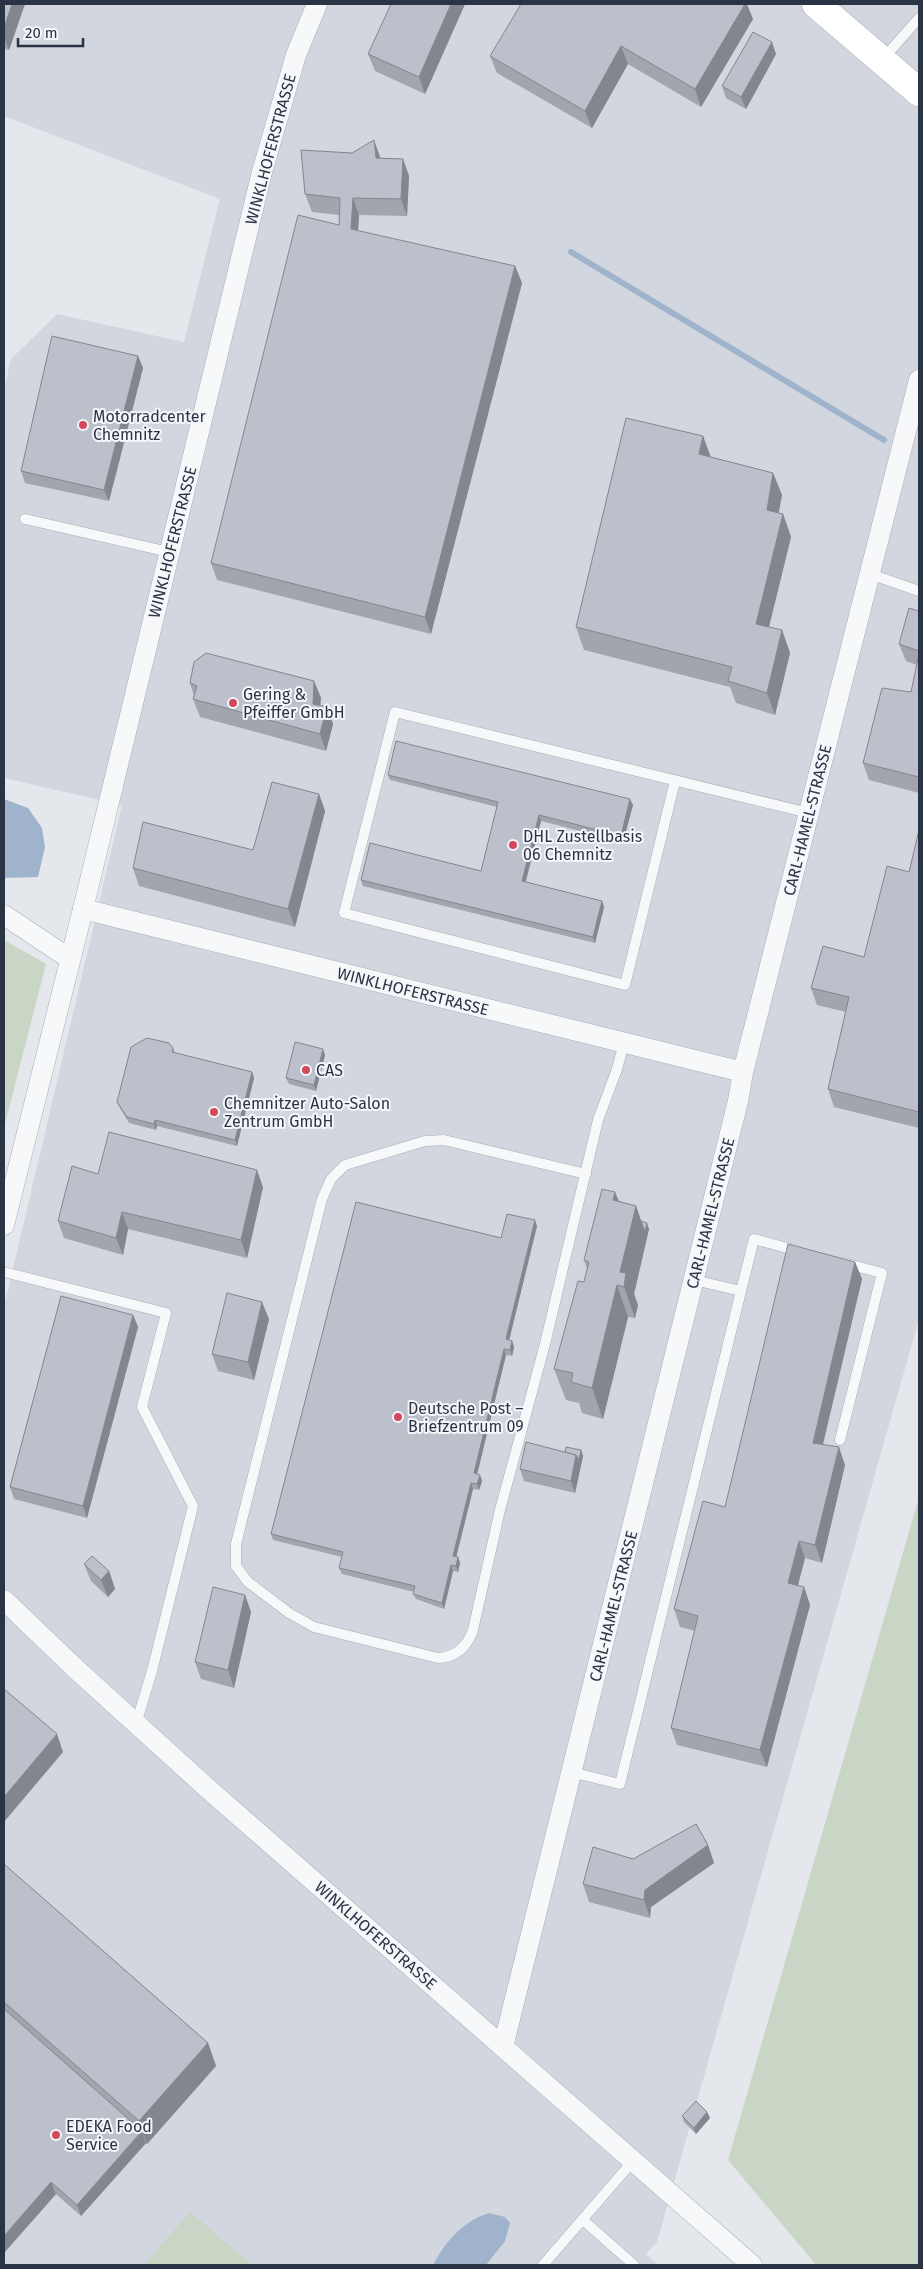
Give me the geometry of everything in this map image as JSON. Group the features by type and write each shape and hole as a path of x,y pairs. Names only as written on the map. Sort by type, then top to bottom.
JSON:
{"main road":[{"path":"816,4 919,92"}],"street":[{"name":"WINKLHOFERSTRASSE","path":"4,1225 278,112 296,55 317,4"},
{"name":"CARL-HAMEL-STRASSE","path":"503,2047 625,1563 738,1101 743,1072 919,380"},
{"name":"WINKLHOFERSTRASSE","path":"83,909 743,1072"},
{"path":"4,915 26,927 70,959"},
{"name":"WINKLHOFERSTRASSE","path":"4,1600 136,1724 752,2265"}],"lane":[{"path":"882,61 919,18"},
{"path":"25,519 169,552"},
{"path":"870,574 919,591"},
{"path":"675,781 625,985 344,913 395,712 809,813"},
{"path":"586,1174 444,1140 425,1141 345,1165 331,1179 322,1199 236,1544 236,1566 248,1582 269,1600 314,1627 438,1658 447,1657 459,1651 470,1637 545,1344 586,1174 598,1120 617,1069 624,1043"},
{"path":"571,1772 620,1784 754,1239 809,1254"},
{"path":"836,1261 882,1272 840,1440"},
{"path":"4,1272 166,1313 142,1407 193,1506 152,1671 136,1724"},
{"path":"694,1280 741,1291"},
{"path":"518,1446 529,1448"},
{"path":"543,2265 633,2161"},
{"path":"583,2220 634,2265"}],"shaded area":[{"path":"4,4 919,4 919,1319 657,2242 646,2254 658,2265 4,2265 4,1307 122,805 4,778 4,390 11,359 57,314 184,342 220,199 4,116"}],"green space":[{"path":"4,940 46,964 4,1128"},
{"path":"919,1497 919,2265 816,2265 728,2160"},
{"path":"190,2212 252,2265 144,2265"}],"water":[{"path":"4,799 28,808 42,828 45,847 38,877 4,878"},
{"path":"489,2213 505,2217 510,2223 505,2241 486,2265 433,2265 443,2248 456,2233 471,2221"}],"building":[{"path":"4,4 12,4 4,28"},
{"path":"391,4 451,4 419,77 368,54"},
{"path":"521,4 745,4 695,89 621,46 585,111 490,56"},
{"path":"753,32 772,42 741,97 722,86"},
{"path":"374,140 376,158 403,159 401,199 353,198 351,229 515,266 425,617 211,563 298,215 339,225 340,198 305,194 301,150 352,153"},
{"name":"Motorradcenter Chemnitz","path":"52,336 138,356 104,490 21,471"},
{"path":"626,418 703,436 699,454 773,473 767,510 783,514 756,624 782,630 767,693 728,681 732,667 576,627"},
{"path":"909,608 919,611 919,651 899,644"},
{"path":"206,653 314,681 313,704 327,707 320,734 193,699 197,686 190,683 194,662"},
{"path":"919,654 919,777 863,763 882,688 911,692"},
{"name":"DHL Zustellbasis 06 Chemnitz","path":"396,741 630,799 621,836 539,815 522,881 602,901 593,937 361,880 370,843 481,871 498,802 388,775"},
{"path":"272,782 319,794 288,909 133,868 143,822 253,850"},
{"path":"919,830 919,1112 828,1089 849,997 811,988 823,946 864,957 887,866 909,872"},
{"path":"147,1038 169,1043 173,1048 172,1052 252,1072 235,1140 155,1120 154,1124 127,1117 117,1102 131,1047"},
{"path":"295,1042 323,1049 314,1085 286,1078"},
{"path":"109,1132 257,1170 241,1240 122,1212 116,1238 58,1221 72,1166 98,1174"},
{"path":"602,1189 615,1192 613,1200 636,1206 620,1272 626,1273 624,1287 617,1285 592,1388 571,1382 573,1373 554,1369 578,1281 584,1282 589,1262 584,1260"},
{"name":"Deutsche Post – Briefzentrum 09","path":"356,1202 501,1238 507,1214 535,1220 506,1339 512,1341 510,1350 504,1349 474,1473 480,1475 477,1484 471,1483 453,1556 458,1557 456,1566 451,1565 442,1603 413,1594 415,1586 339,1568 343,1552 271,1534"},
{"path":"641,1221 647,1223 645,1232"},
{"path":"788,1244 855,1262 813,1443 839,1447 815,1545 799,1541 788,1583 804,1587 760,1750 671,1728 698,1616 674,1609 703,1501 725,1507"},
{"path":"227,1293 262,1302 248,1362 212,1354"},
{"path":"61,1296 133,1315 83,1506 10,1487"},
{"path":"526,1442 576,1455 571,1481 520,1469"},
{"path":"566,1447 581,1450 579,1460 576,1455 565,1452"},
{"path":"92,1556 109,1571 101,1580 84,1564"},
{"path":"213,1587 245,1595 228,1670 195,1662"},
{"path":"4,1689 57,1734 4,1797"},
{"path":"696,1824 708,1845 645,1890 644,1900 583,1884 593,1847 633,1859"},
{"path":"4,1864 208,2043 139,2121 4,2002"},
{"name":"EDEKA Food Service","path":"4,2009 142,2131 77,2205 51,2182 4,2236"},
{"path":"696,2101 707,2112 694,2128 682,2116"}],"waterway":[{"path":"571,252 884,440"}],"place":[{"name":"Motorradcenter Chemnitz","path":"83,425"},
{"name":"Gering & Pfeiffer GmbH","path":"233,703"},
{"name":"DHL Zustellbasis 06 Chemnitz","path":"513,845"},
{"name":"CAS","path":"306,1070"},
{"name":"Chemnitzer Auto-Salon Zentrum GmbH","path":"214,1112"},
{"name":"Deutsche Post – Briefzentrum 09","path":"398,1417"},
{"name":"EDEKA Food Service","path":"56,2135"}]}
